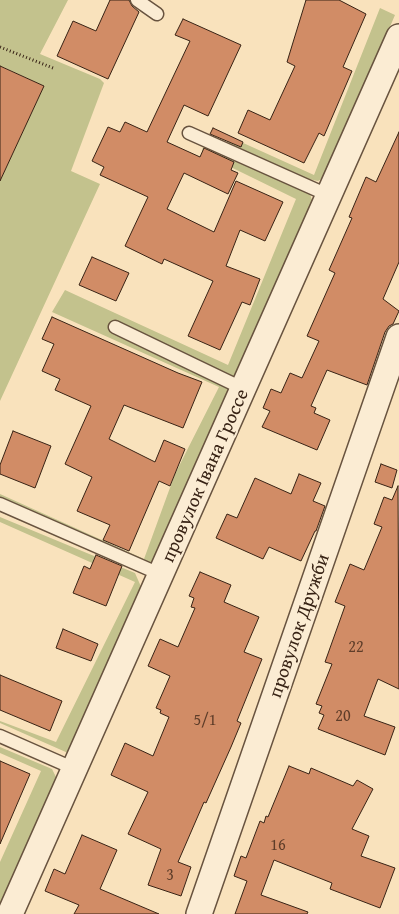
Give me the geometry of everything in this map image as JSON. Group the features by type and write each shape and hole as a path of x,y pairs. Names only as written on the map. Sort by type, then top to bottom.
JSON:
{"street":[{"name":"провулок Івана Гроссе","path":"10,914 399,38"},
{"name":"провулок Дружби","path":"199,914 399,337"}],"lane":[{"path":"137,0 157,14"},
{"path":"189,133 330,196"},
{"path":"115,327 244,389"},
{"path":"0,504 162,575"},
{"path":"0,736 75,769"}],"path":[{"path":"0,47 53,68"}],"shaded area":[{"path":"0,0 68,0 40,54 100,79 104,83 71,171 100,184 0,401 0,181 44,86 3,67 0,72"},
{"path":"380,8 395,15 326,176 318,181 304,178 227,144 230,137 314,175"},
{"path":"203,146 310,194 314,206 236,381 112,322 108,328 230,389 151,567 0,501 0,494 144,559 175,474 219,387 52,312 65,290 228,365 296,199 202,153"},
{"path":"0,517 135,573 142,589 68,753 0,723 0,721 56,742 135,582 0,522"},
{"path":"0,747 52,769 58,781 0,909 0,862 41,771 0,753"}],"building":[{"path":"110,0 129,0 132,6 139,12 108,79 57,56 73,21 96,31"},
{"path":"306,0 339,0 366,14 343,67 352,71 324,136 319,133 304,163 238,133 248,110 270,120 295,66 287,62"},
{"path":"183,19 241,45 208,116 184,105 167,142 200,157 204,148 234,162 231,170 238,173 228,194 184,173 167,209 214,232 236,181 283,202 265,241 240,230 226,266 260,279 250,305 242,302 220,350 188,336 213,281 164,259 162,264 125,246 148,197 100,175 104,167 92,161 108,127 120,132 125,122 147,132 190,41 175,35"},
{"path":"0,66 44,86 0,181"},
{"path":"213,128 243,142 241,147 210,134"},
{"path":"399,132 399,262 383,299 399,311 393,324 385,332 367,385 327,370 311,406 316,408 314,413 330,420 317,450 262,427 270,411 263,408 271,389 281,393 290,373 302,378 319,341 307,336 335,273 329,270 352,218 349,217 366,177 376,182"},
{"path":"92,257 129,273 116,301 79,285"},
{"path":"52,317 202,382 183,428 124,405 109,439 155,462 164,440 185,449 170,486 159,481 129,551 103,540 110,525 77,511 92,477 65,464 91,406 55,390 60,379 42,371 54,344 42,339"},
{"path":"13,431 51,446 35,488 0,474 0,465"},
{"path":"381,464 397,470 392,488 375,482"},
{"path":"299,474 321,483 313,501 325,506 316,531 301,561 269,547 263,559 216,538 227,514 237,518 255,478 291,494"},
{"path":"398,486 399,689 378,679 364,716 395,727 385,755 318,729 324,715 319,713 322,706 316,704 332,664 325,662 345,606 335,602 350,564 364,570 382,527 374,524 384,497 392,500"},
{"path":"96,555 122,566 106,606 73,593 84,566 90,569"},
{"path":"200,572 231,585 224,602 259,617 244,652 262,659 237,721 241,723 178,862 191,867 181,896 148,885 161,849 128,834 148,792 111,775 125,743 153,756 169,717 160,713 161,710 156,708 170,676 148,666 160,639 178,647 195,608 191,607 194,598 189,596"},
{"path":"63,629 98,644 91,661 56,648"},
{"path":"0,675 62,701 50,731 0,710"},
{"path":"0,761 30,774 0,844"},
{"path":"289,766 309,774 311,768 353,786 357,780 373,789 352,829 369,836 361,856 395,868 380,908 330,889 332,883 274,860 261,895 308,912 307,914 235,914 247,881 234,876 241,856 246,858 260,821 264,823 266,816 268,817"},
{"path":"82,835 117,850 100,889 159,914 74,914 79,905 45,891 54,869 65,874"}]}
